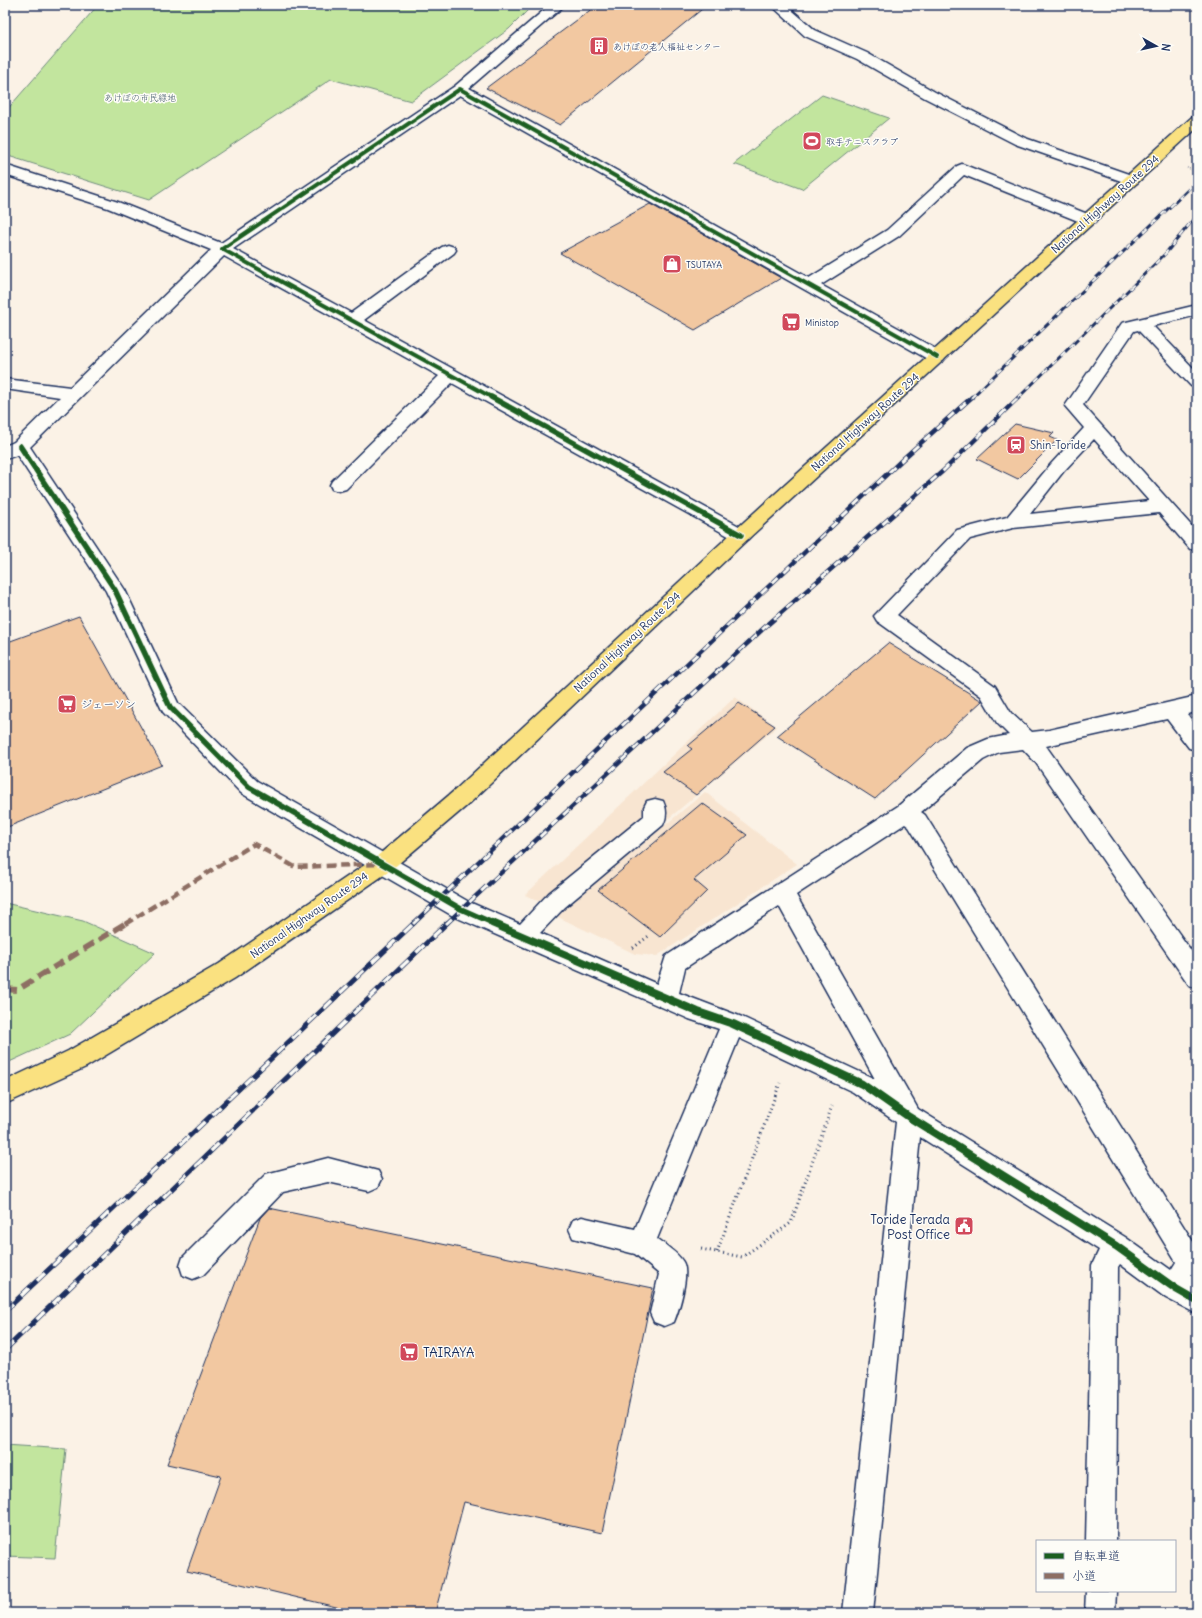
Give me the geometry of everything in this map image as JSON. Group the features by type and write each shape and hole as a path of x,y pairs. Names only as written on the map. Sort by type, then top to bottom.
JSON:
{"highway":[{"name":"National Highway Route 294","path":"5,1093 77,1059 227,971 382,864 462,797 741,535 1089,220 1197,120"}],"street":[{"path":"558,5 460,88 222,249 74,393 13,449 115,590 170,707 249,786 461,909 698,1012 734,1024 862,1084 909,1117 1116,1246 1176,1289 1197,1301"},
{"path":"778,5 810,33 862,56 930,95 1020,141 1132,180"},
{"path":"460,88 937,357"},
{"path":"810,285 894,233 962,169 1089,220"},
{"path":"5,170 114,205 222,249 741,535"},
{"path":"352,321 448,250"},
{"path":"1197,310 1128,327 1074,406 1197,544"},
{"path":"1142,324 1197,382"},
{"path":"339,485 450,375"},
{"path":"5,384 74,393"},
{"path":"1013,522 1094,428"},
{"path":"1163,506 1013,522 964,534 884,616 988,690 1004,718 1044,757 1197,978"},
{"path":"666,998 674,963 906,812 975,754 996,745 1049,738 1197,704"},
{"path":"1172,710 1197,742"},
{"path":"523,936 557,900 654,819 655,807"},
{"path":"906,812 916,821 1190,1261 1176,1289"},
{"path":"783,892 909,1117 858,1613"},
{"path":"642,1243 734,1024"},
{"path":"193,1266 275,1182 328,1170 369,1179"},
{"path":"582,1229 642,1243 674,1269 664,1313"},
{"path":"1101,1540 1105,1265 1116,1246"},
{"path":"1100,1613 1101,1592"}],"path":[{"path":"717,1252 780,1083"},
{"path":"697,1249 742,1257 791,1223 833,1106"}],"shaded area":[{"path":"735,697 777,727 559,911 525,895"},
{"path":"705,792 797,864 657,956 635,954 556,916"}],"green space":[{"name":"あけぼの市民緑地","path":"98,5 533,5 509,29 411,101 331,79 149,200 5,155 5,112"},
{"name":"取手テニスクラブ","path":"822,95 889,118 802,189 734,164"},
{"path":"5,903 83,921 155,953 70,1034 5,1064"},
{"path":"5,1445 66,1449 55,1558 5,1556"}],"building":[{"name":"あけぼの老人福祉センター","path":"597,5 707,5 560,125 486,88"},
{"name":"TSUTAYA","path":"650,204 781,278 695,330 560,253"},
{"path":"1015,424 1054,433 1050,437 1057,440 1018,479 977,459"},
{"name":"ジェーソン","path":"79,616 162,765 5,828 5,643"},
{"path":"888,643 982,701 875,799 777,736"},
{"path":"739,703 775,726 696,795 663,772 692,749 688,746"},
{"path":"702,803 747,835 694,880 707,891 660,937 598,890"},
{"path":"269,1208 653,1288 602,1533 464,1502 435,1613 361,1613 187,1571 221,1476 167,1464 260,1218"}],"railway":[{"path":"971,398 1197,181"},
{"path":"1018,398 1165,254 1197,215"},
{"path":"413,924 905,457 972,397"},
{"path":"446,924 765,627 943,471 1019,397"},
{"path":"5,1311 414,923"},
{"path":"5,1350 447,923"}],"marked path":[{"path":"5,989 17,990 254,844 295,867 381,864"}],"cycle path":[{"path":"741,535 222,249 460,89 937,357"},
{"path":"20,446 115,590 170,707 249,787 461,909 698,1012 733,1024 862,1084 909,1117 1116,1246 1176,1289 1197,1301"}],"place":[{"name":"あけぼの老人福祉センター","path":"599,46"},
{"name":"取手テニスクラブ","path":"812,141"},
{"name":"TSUTAYA","path":"672,264"},
{"name":"Ministop","path":"791,322"},
{"name":"Shin-Toride","path":"1016,445"},
{"name":"ジェーソン","path":"67,704"},
{"name":"Toride Terada Post Office","path":"964,1226"},
{"name":"TAIRAYA","path":"409,1352"}]}
